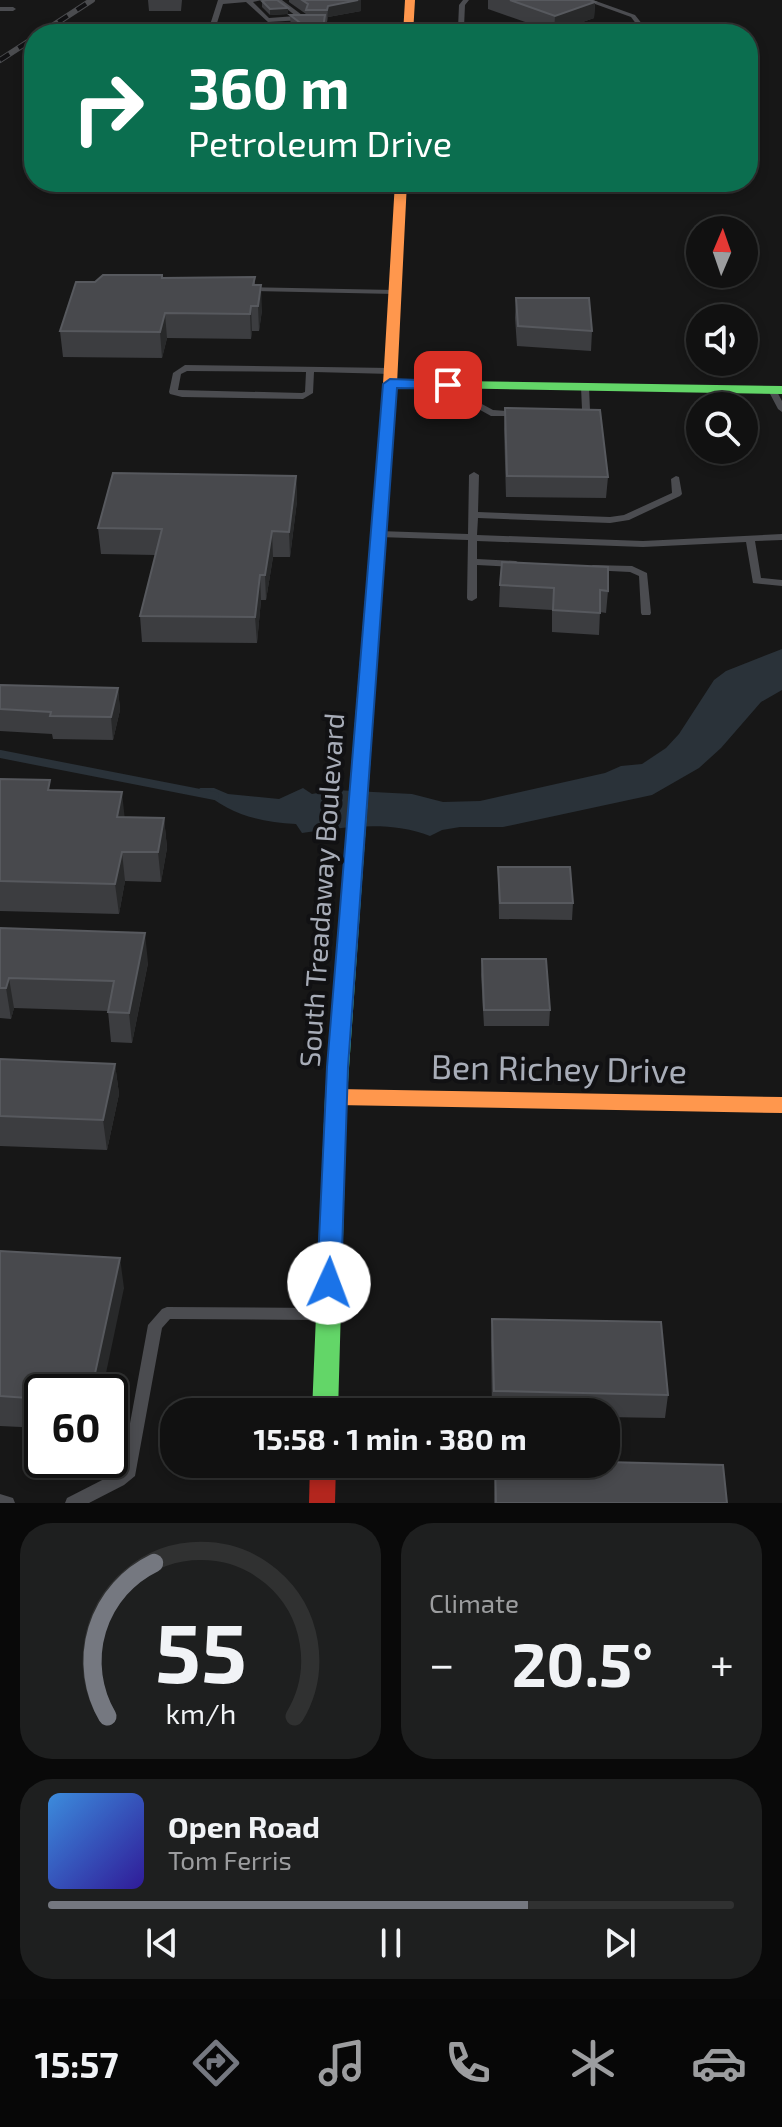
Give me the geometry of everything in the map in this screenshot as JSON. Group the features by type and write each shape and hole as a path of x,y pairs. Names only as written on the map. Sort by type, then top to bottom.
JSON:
{"main road":[{"path":"407,3 408,24"},
{"name":"South Treadaway Boulevard","path":"325,1398 336,1097 360,746 391,377 400,192"},
{"path":"391,377 476,385 777,390"},
{"name":"Ben Richey Drive","path":"336,1097 782,1105"},
{"path":"322,1503 323,1478"}],"lane":[{"path":"213,24 221,1 259,0"},
{"path":"278,0 311,24"},
{"path":"461,24 462,5 466,0"},
{"path":"587,0 633,16 639,24"},
{"path":"248,1 268,20 301,17"},
{"path":"0,9 13,9"},
{"path":"243,289 395,292"},
{"path":"310,370 307,395 173,392 177,373 185,368 310,370 391,377"},
{"path":"476,385 476,404 491,413 533,414"},
{"path":"562,415 576,415 586,410 585,387"},
{"path":"777,390 782,409"},
{"path":"472,598 474,475"},
{"path":"472,515 626,518 677,494 676,479"},
{"path":"378,534 643,544 781,538"},
{"path":"750,539 756,581 782,583"},
{"path":"472,562 526,565"},
{"path":"587,567 632,569 644,575 646,613"},
{"path":"73,1503 129,1471 155,1325 167,1313 328,1314"},
{"path":"0,1501 7,1503"}],"shaded area":[{"path":"782,649 782,690 761,702 699,768 652,795 503,827 460,827 430,836 383,826 302,833 296,824 244,815 221,804 199,788 279,799 303,788 312,794 335,790 412,794 443,802 480,801 605,773 621,766 642,764 666,748 679,734 714,680 726,671"}],"building":[{"path":"277,0 288,8 270,9 262,1"},
{"path":"302,0 358,0 328,6 327,10 306,10 308,4"},
{"path":"510,0 590,0 595,2 555,16"},
{"path":"290,15 325,15 324,24 302,24"},
{"path":"103,275 255,277 253,285 261,285 258,306 251,306 250,314 165,313 160,332 60,331 76,282 95,282"},
{"path":"516,298 589,298 592,331 518,326"},
{"path":"505,408 600,410 608,477 507,476"},
{"path":"113,473 296,476 289,532 272,531 265,575 260,575 255,617 140,616 162,529 98,528"},
{"path":"502,562 608,567 608,591 600,590 600,613 553,610 554,588 500,585"},
{"path":"0,685 118,688 111,717 50,716 51,712 0,709"},
{"path":"0,779 50,780 48,790 122,792 117,817 164,818 158,852 122,852 115,884 0,881"},
{"path":"498,867 570,867 573,903 500,903"},
{"path":"0,928 145,933 129,1013 108,1012 114,981 9,978 6,988 0,988"},
{"path":"482,959 546,959 550,1010 484,1010"},
{"path":"0,1059 115,1064 103,1120 0,1116"},
{"path":"0,1251 120,1258 95,1374 24,1374 24,1398 0,1396"},
{"path":"492,1319 661,1322 668,1395 494,1391"},
{"path":"620,1462 723,1465 727,1503 496,1503 495,1478 620,1478"}],"waterway":[{"path":"0,754 215,796"}],"railway":[{"path":"55,24 92,0"},
{"path":"0,60 24,44"}],"traffic: fast":[{"path":"390,384 782,390"},
{"path":"325,1398 336,1097 365,709"}],"traffic: slow":[{"path":"409,24 410,0"},
{"path":"365,709 390,384 400,192"},
{"path":"336,1097 782,1105"}],"traffic: jam":[{"path":"322,1503 323,1478"}],"route":[{"path":"329,1283 338,1067 360,746 390,384 448,385"}]}
